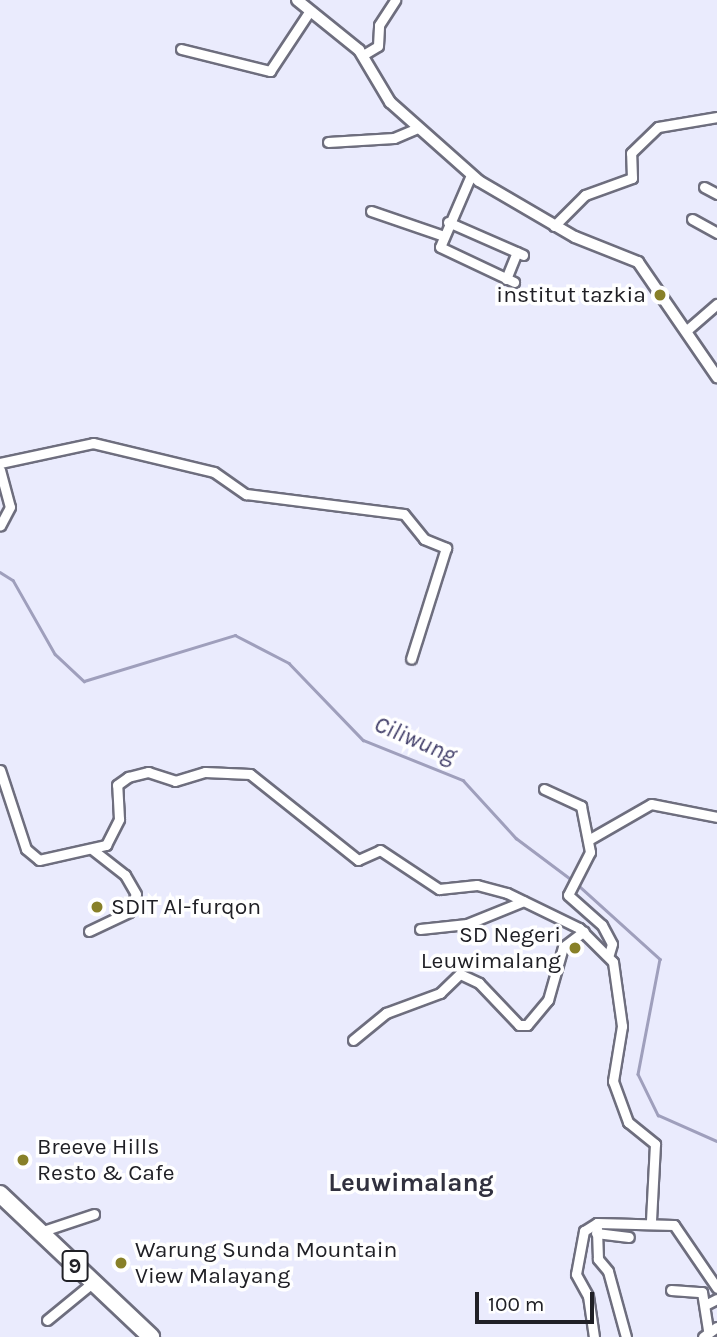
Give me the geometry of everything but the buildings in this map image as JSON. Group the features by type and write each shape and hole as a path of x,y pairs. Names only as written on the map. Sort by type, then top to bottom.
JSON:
{"highway":[{"name":"9","path":"0,1194 150,1337"}],"street":[{"path":"297,0 363,55 387,98 471,175 554,226 636,260 717,377"},
{"path":"363,55 378,46 378,27 395,0"},
{"path":"181,49 270,72 309,12"},
{"path":"554,226 585,195 632,178 631,153 658,127 717,117"},
{"path":"328,142 394,138 418,128"},
{"path":"448,222 520,254 510,281 443,252 441,235 471,175"},
{"path":"704,187 717,194"},
{"path":"371,211 441,235"},
{"path":"692,219 717,233"},
{"path":"687,330 717,304"},
{"path":"0,464 93,443 215,472 246,494 404,514 424,539 446,548 411,659"},
{"path":"0,470 10,510 0,526"},
{"path":"0,770 33,856 43,860 77,849 93,850 106,845 116,829 117,787 128,777 148,772 175,781 205,772 250,775 358,860 380,850 439,889 478,886 524,901 584,932 609,954"},
{"path":"544,789 579,803 590,839 583,871 569,890 569,897 604,928 612,944 609,954 622,1016 615,1090 628,1122 656,1147 651,1221"},
{"path":"590,839 654,804 717,817"},
{"path":"89,931 129,912 136,894 125,875 93,850"},
{"path":"420,929 478,921 524,901"},
{"path":"353,1040 386,1013 438,994 460,974 479,983 519,1025 527,1025 548,1000 563,947 584,932"},
{"path":"40,1232 94,1214"},
{"path":"594,1337 588,1296 576,1271 584,1231 651,1221 680,1229 717,1289"},
{"path":"596,1228 629,1237"},
{"path":"596,1228 599,1261 608,1272 626,1337"},
{"path":"47,1321 92,1283"},
{"path":"671,1290 697,1289 707,1304 709,1331"},
{"path":"707,1304 717,1298"}],"waterway":[{"name":"Ciliwung","path":"0,572 13,580 55,654 84,681 235,635 289,663 363,740 463,780 516,838 572,880"},
{"name":"Ciliwung","path":"577,884 660,959 638,1074 658,1115 717,1141"}],"place":[{"name":"institut tazkia","path":"660,295"},
{"name":"SDIT Al-furqon","path":"97,907"},
{"name":"SD Negeri Leuwimalang","path":"575,948"},
{"name":"Breeve Hills Resto & Cafe","path":"23,1160"},
{"name":"Warung Sunda Mountain View Malayang","path":"121,1263"}],"district":[{"name":"Leuwimalang","path":"411,1183"}]}
